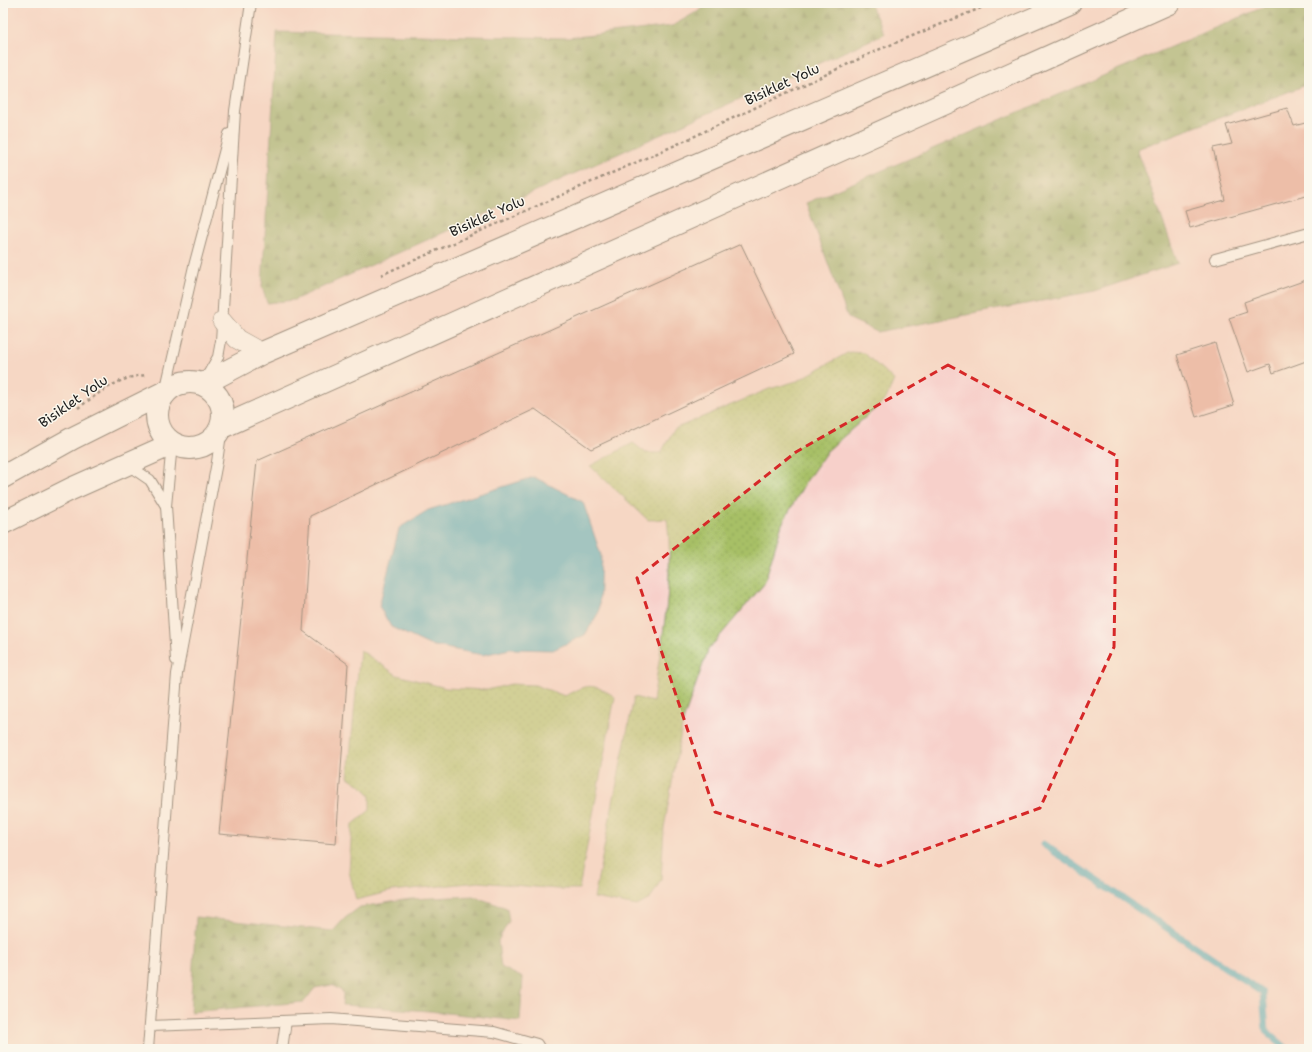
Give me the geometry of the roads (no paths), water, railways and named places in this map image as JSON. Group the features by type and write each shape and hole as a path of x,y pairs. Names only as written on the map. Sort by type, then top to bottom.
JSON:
{"street":[{"path":"203,384 262,353 1070,3"},
{"path":"222,427 1168,3"},
{"path":"222,321 238,339 262,353"},
{"path":"183,382 203,384 217,394 221,402 224,418 222,427 218,435 202,447 187,449 172,444 165,438 160,429 157,420 160,400 168,383 174,386 183,382"},
{"path":"3,477 74,438 168,383"},
{"path":"3,523 71,489 128,465 172,444"}],"lane":[{"path":"203,384 218,357 222,321 235,111 251,3"},
{"path":"168,383 194,266 235,111"},
{"path":"1215,260 1309,233"},
{"path":"148,1049 177,674 217,462 222,427"},
{"path":"172,444 166,506 177,674"},
{"path":"128,465 150,480 166,506"},
{"path":"150,1026 331,1019 494,1032 537,1044 540,1049"},
{"path":"282,1049 286,1021"}],"water":[{"path":"534,477 583,502 601,555 599,612 585,635 553,650 510,649 483,655 429,645 391,627 379,606 399,528 428,510"}],"waterway":[{"path":"1043,844 1263,993 1266,1031 1287,1049"}]}
